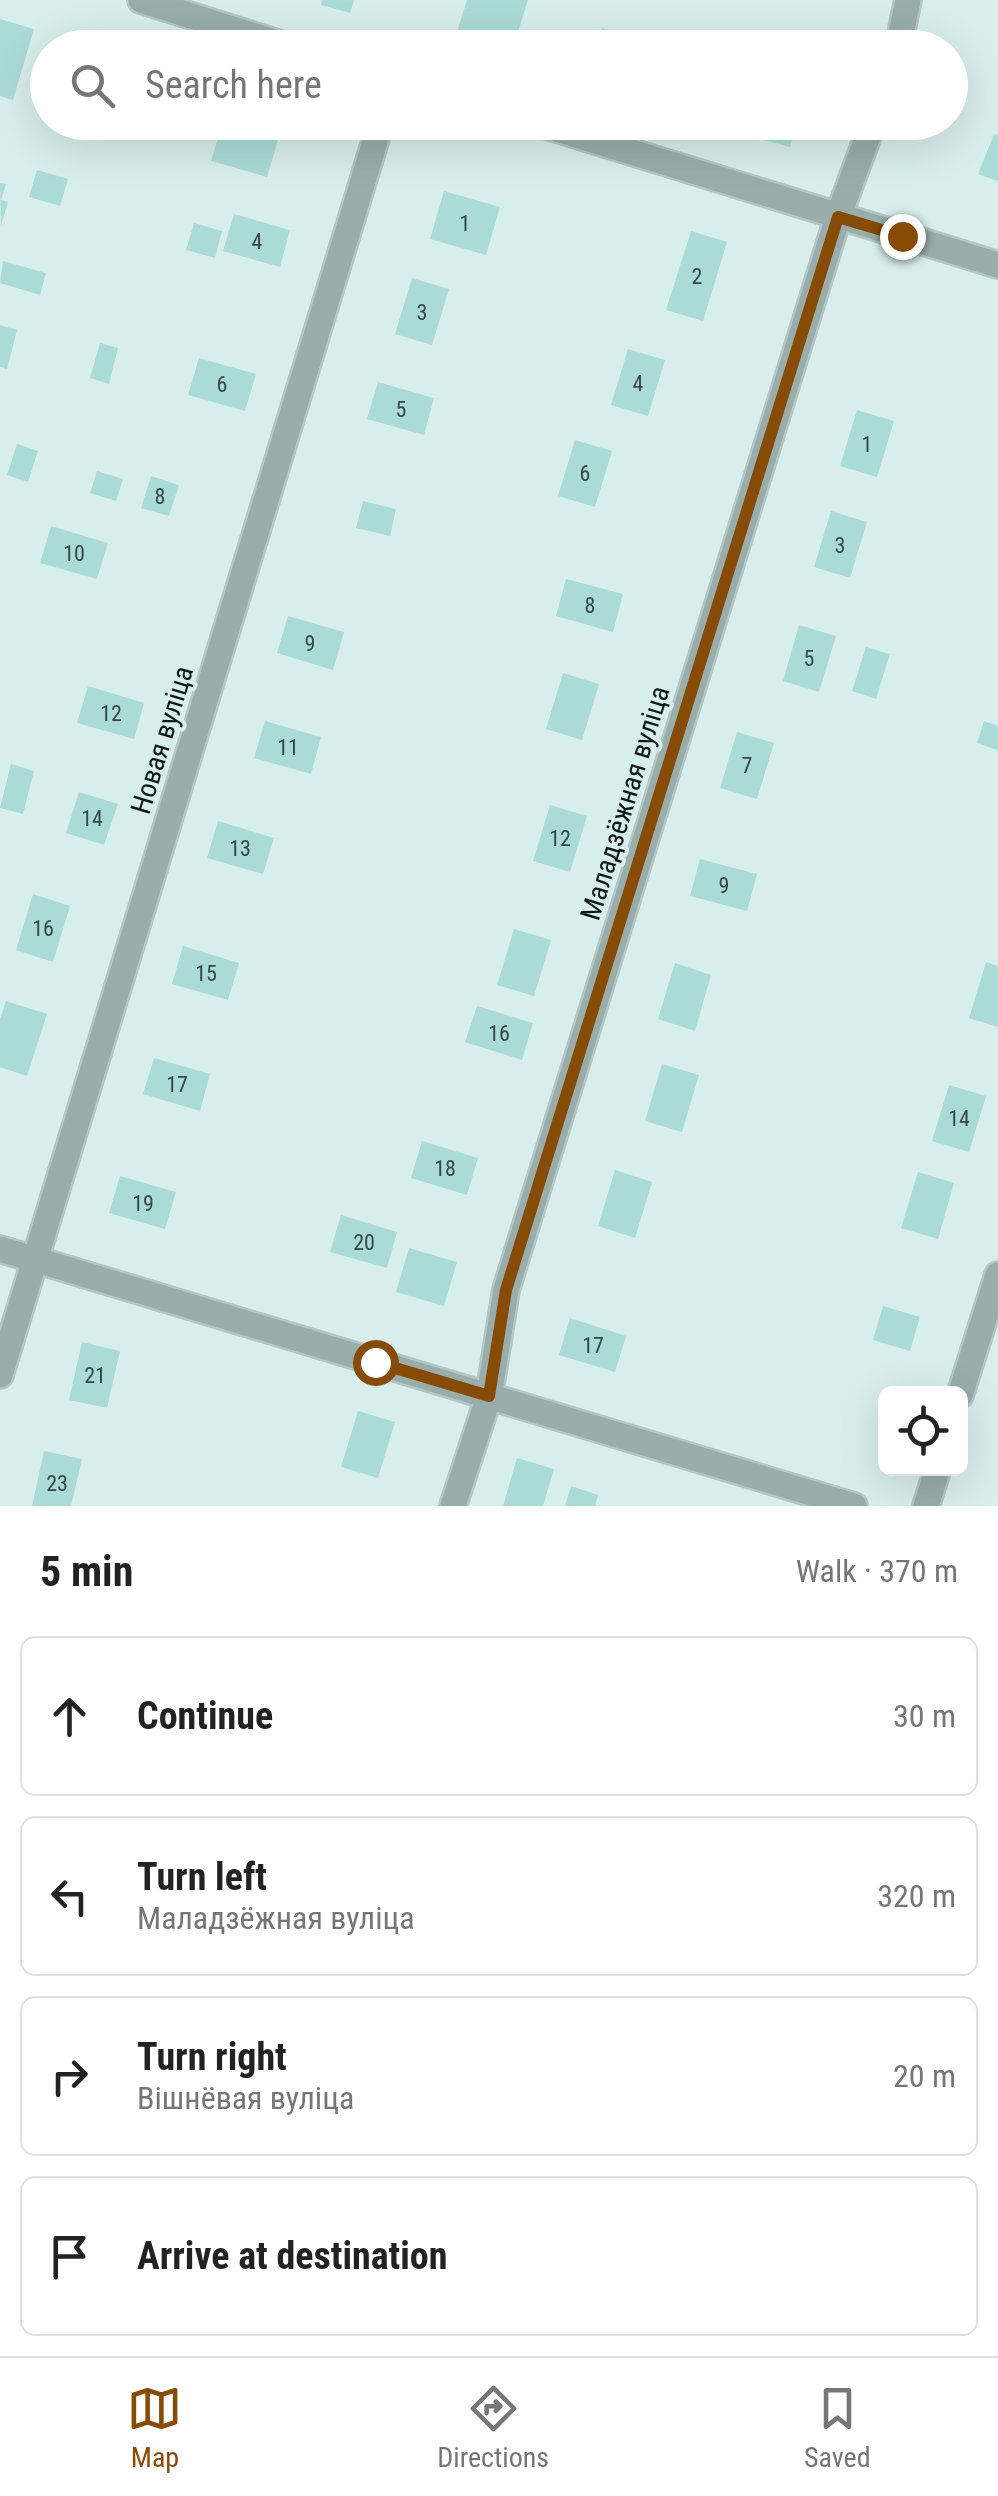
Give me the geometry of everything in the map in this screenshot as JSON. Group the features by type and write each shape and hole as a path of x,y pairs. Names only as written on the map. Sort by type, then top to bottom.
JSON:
{"street":[{"path":"141,0 235,30"},
{"path":"902,30 908,0"},
{"name":"Новая вуліца","path":"0,1375 377,140"},
{"path":"592,140 998,266"},
{"name":"Маладзёжная вуліца","path":"453,1506 489,1396 506,1290 838,217 866,140"},
{"path":"0,1249 854,1506"},
{"path":"963,1386 998,1275"},
{"path":"926,1506 935,1476"}],"building":[{"path":"322,0 354,0 350,13 321,5"},
{"path":"467,0 528,0 519,30 458,30"},
{"path":"0,19 34,29 30,30 13,100 0,96"},
{"path":"994,134 998,135 998,181 978,174"},
{"path":"217,140 278,140 267,177 211,161"},
{"path":"764,140 792,140 790,147"},
{"path":"37,170 68,179 60,206 29,197"},
{"path":"0,183 6,184 1,200 8,202 1,226"},
{"path":"444,191 500,207 486,255 430,239"},
{"path":"234,214 290,230 280,267 223,251"},
{"path":"194,223 222,231 215,258 186,250"},
{"path":"691,231 727,242 703,321 666,310"},
{"path":"3,261 46,273 40,295 0,283"},
{"path":"412,278 449,289 432,345 395,334"},
{"path":"0,325 17,330 7,369 0,367"},
{"path":"100,343 118,348 109,384 90,378"},
{"path":"628,349 665,360 648,416 611,405"},
{"path":"199,358 256,374 245,411 188,395"},
{"path":"378,382 434,398 424,435 367,419"},
{"path":"857,410 894,421 877,477 840,466"},
{"path":"575,440 612,451 595,507 558,496"},
{"path":"17,444 38,451 28,482 7,475"},
{"path":"97,471 123,479 116,501 90,493"},
{"path":"151,476 179,485 169,516 141,508"},
{"path":"363,501 396,509 390,536 356,528"},
{"path":"831,511 867,522 850,578 814,567"},
{"path":"51,526 108,543 97,579 40,563"},
{"path":"566,579 623,594 613,632 556,616"},
{"path":"288,616 344,632 333,670 277,653"},
{"path":"799,625 836,636 819,692 783,681"},
{"path":"866,647 890,654 876,699 852,691"},
{"path":"563,673 599,684 582,740 546,729"},
{"path":"88,686 144,703 134,739 77,723"},
{"path":"265,721 321,737 311,774 254,758"},
{"path":"984,721 998,726 998,750 977,743"},
{"path":"737,732 774,743 757,799 720,788"},
{"path":"11,764 34,771 23,814 0,808"},
{"path":"79,792 118,804 104,845 66,833"},
{"path":"550,805 587,816 570,872 533,861"},
{"path":"218,821 274,838 263,874 207,858"},
{"path":"700,859 757,874 747,911 690,896"},
{"path":"33,894 70,906 53,962 16,950"},
{"path":"514,929 551,940 534,996 497,985"},
{"path":"183,946 239,963 228,1000 172,984"},
{"path":"986,962 998,966 998,1027 969,1018"},
{"path":"675,963 711,975 695,1031 658,1019"},
{"path":"6,1001 47,1014 27,1076 0,1067 0,1019"},
{"path":"477,1006 533,1023 522,1060 465,1042"},
{"path":"154,1058 210,1074 200,1111 143,1094"},
{"path":"662,1064 699,1075 682,1132 645,1121"},
{"path":"949,1085 986,1096 969,1152 932,1141"},
{"path":"422,1141 478,1158 467,1195 411,1178"},
{"path":"615,1170 652,1182 635,1238 598,1226"},
{"path":"918,1172 954,1183 938,1239 901,1228"},
{"path":"120,1176 176,1192 165,1229 109,1213"},
{"path":"341,1215 397,1232 387,1268 330,1252"},
{"path":"409,1248 457,1262 444,1306 396,1292"},
{"path":"883,1306 920,1317 910,1351 873,1340"},
{"path":"570,1318 626,1336 615,1372 559,1355"},
{"path":"82,1342 120,1351 107,1408 69,1400"},
{"path":"358,1411 395,1422 378,1478 341,1467"},
{"path":"44,1451 82,1459 71,1506 32,1506"},
{"path":"517,1458 554,1469 543,1506 503,1506"},
{"path":"571,1486 598,1495 595,1506 565,1506"}],"route":[{"path":"375,1362 489,1396 506,1290 838,217 902,236"}]}
